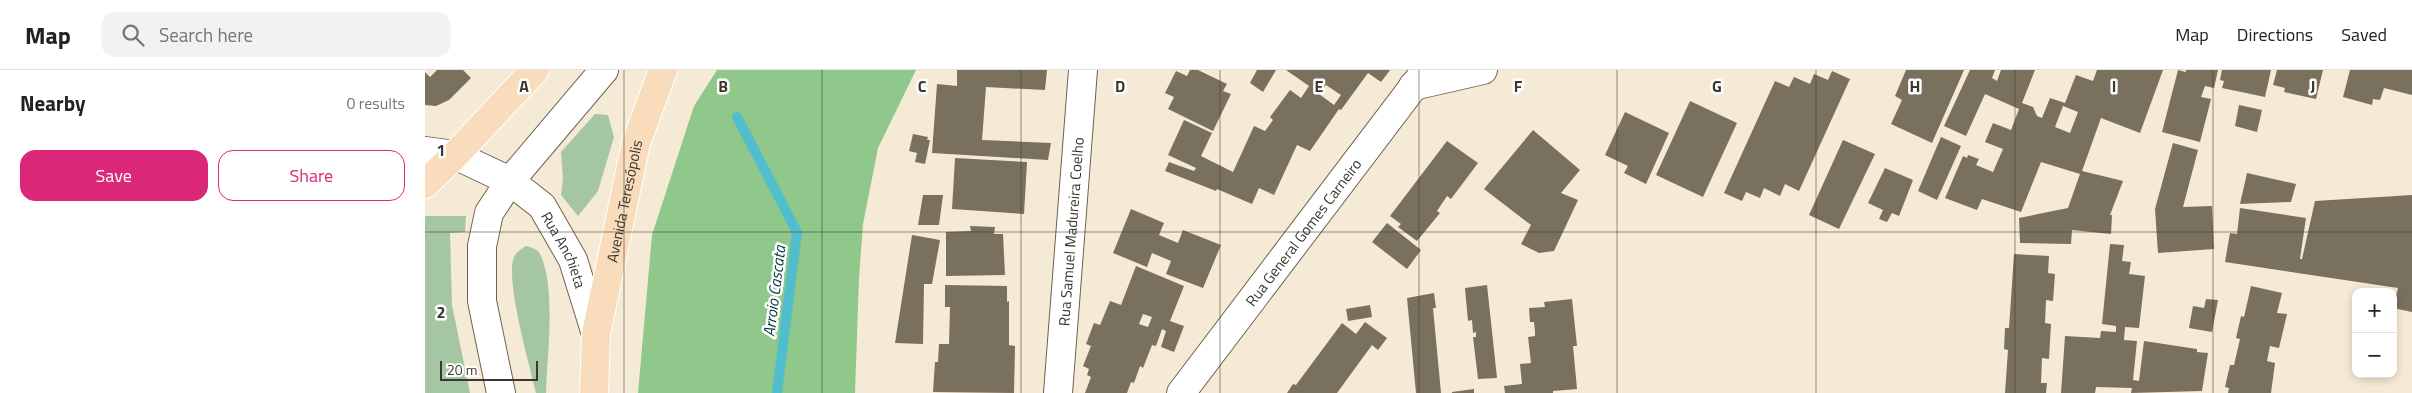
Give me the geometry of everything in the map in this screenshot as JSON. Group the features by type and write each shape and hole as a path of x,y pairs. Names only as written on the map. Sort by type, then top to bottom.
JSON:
{"main road":[{"path":"425,184 455,156 535,70"},
{"name":"Avenida Teresópolis","path":"594,393 596,334 636,143 663,70"}],"street":[{"path":"499,110 552,70"},
{"path":"501,393 482,302 482,246 489,213 510,181 604,70"},
{"name":"Rua Samuel Madureira Coelho","path":"1058,393 1083,70"},
{"path":"1419,78 1483,70"},
{"name":"Rua General Gomes Carneiro","path":"1181,393 1419,78"},
{"name":"Rua Anchieta","path":"425,151 455,156 510,181 542,206 573,260 596,334"}],"green space":[{"path":"717,70 916,70 878,148 863,224 855,393 638,393 652,235 694,106"},
{"path":"595,114 608,115 614,137 598,191 578,216 561,195 563,179 561,152"},
{"path":"425,216 466,216 465,232 450,233 452,305 470,393 425,393"},
{"path":"526,246 539,252 546,270 549,323 546,393 536,393 513,288 513,260 516,254"}],"building":[{"path":"437,70 463,70 471,78 449,100 436,106 425,105 425,72 430,77"},
{"path":"957,70 1047,70 1045,90 986,87 982,140 1051,143 1048,160 932,153 937,84 957,86"},
{"path":"1190,70 1198,70 1227,84 1223,91 1231,94 1213,131 1168,109 1174,97 1165,93 1176,71 1187,76"},
{"path":"1257,70 1276,70 1263,92 1250,83"},
{"path":"1286,70 1390,70 1381,82 1368,73 1341,110 1339,109 1310,151 1297,145 1274,195 1259,188 1252,204 1217,189 1216,191 1165,171 1169,162 1194,171 1196,168 1168,155 1184,120 1212,133 1201,156 1233,172 1254,126 1265,131 1273,120 1270,117 1290,90 1301,98 1309,86","holes":["1326,85 1341,95 1334,105 1319,94"]},
{"path":"1906,70 1964,70 1932,143 1891,124 1902,100 1895,96"},
{"path":"1970,70 1995,70 1992,78 1997,81 2001,70 2035,70 2022,103 2033,107 2037,116 2042,118 2050,98 2065,103 2076,75 2093,81 2097,70 2163,70 2140,133 2101,118 2082,171 2123,181 2110,215 2112,215 2111,234 2072,230 2071,244 2020,243 2019,218 2068,208 2080,174 2041,162 2021,212 1982,199 1977,210 1945,198 1963,156 1967,158 1968,155 1979,159 1976,165 1993,172 2003,149 1985,142 1993,123 2011,130 2019,109 1985,94 1966,136 1944,126","holes":["2063,106 2078,112 2070,133 2055,127"]},
{"path":"2178,70 2186,72 2186,70 2218,70 2214,88 2205,86 2201,97 2211,99 2200,142 2162,132"},
{"path":"2222,70 2271,70 2265,97 2222,88 2224,81 2220,80"},
{"path":"2277,70 2323,70 2316,99 2284,92 2285,88 2273,85"},
{"path":"2350,70 2412,70 2412,95 2384,88 2380,100 2373,99 2372,105 2343,97"},
{"path":"1832,71 1850,79 1799,191 1785,184 1780,196 1764,188 1760,198 1746,192 1742,201 1724,193 1775,81 1789,87 1794,77 1810,84 1814,74 1828,80"},
{"path":"1690,101 1737,123 1703,197 1656,175"},
{"path":"2239,105 2262,110 2257,132 2235,126"},
{"path":"1625,112 1669,133 1646,184 1624,173 1628,166 1605,155"},
{"path":"1533,130 1580,170 1561,193 1578,200 1554,251 1539,253 1521,244 1531,225 1484,189"},
{"path":"913,134 928,137 927,140 930,140 925,164 915,162 917,153 909,151"},
{"path":"1941,137 1961,146 1937,200 1918,191"},
{"path":"1843,140 1875,154 1839,229 1809,215"},
{"path":"1447,141 1478,163 1451,199 1447,196 1437,211 1440,213 1417,241 1398,227 1401,224 1390,216"},
{"path":"2173,143 2198,150 2183,207 2212,206 2214,249 2158,253 2155,209"},
{"path":"955,158 1027,162 1024,214 952,209"},
{"path":"1885,168 1913,180 1899,216 1892,213 1887,222 1879,219 1883,210 1868,203"},
{"path":"2247,173 2296,184 2291,202 2240,204"},
{"path":"923,195 943,195 939,225 918,225"},
{"path":"2412,195 2412,312 2397,309 2398,288 2225,262 2230,233 2237,234 2240,208 2306,218 2300,259 2302,259 2315,201"},
{"path":"1131,209 1164,223 1159,235 1178,243 1183,230 1221,245 1203,288 1166,274 1171,261 1152,253 1147,267 1113,253"},
{"path":"1387,223 1421,250 1407,269 1372,242"},
{"path":"970,226 995,227 994,234 1003,234 1005,275 946,276 946,232 971,231"},
{"path":"912,235 940,240 932,284 924,284 923,344 895,343"},
{"path":"2110,244 2124,245 2122,261 2131,262 2129,274 2145,276 2139,328 2125,327 2124,340 2137,341 2133,380 2139,381 2144,341 2197,349 2197,352 2208,353 2202,391 2131,393 2132,388 2096,387 2095,393 2061,393 2065,336 2100,338 2101,331 2116,332 2116,326 2102,324"},
{"path":"2014,254 2049,256 2048,273 2055,274 2053,301 2046,300 2045,323 2051,324 2049,359 2042,358 2041,383 2047,383 2046,393 2005,393 2008,350 2004,349 2005,328 2009,328"},
{"path":"1136,266 1184,286 1170,321 1184,326 1174,352 1161,347 1166,331 1162,329 1156,346 1152,345 1143,368 1140,366 1134,383 1131,382 1127,393 1085,393 1091,377 1087,375 1089,369 1083,366 1091,346 1086,344 1094,323 1100,325 1110,301 1121,305","holes":["1143,314 1152,317 1148,327 1139,324"]},
{"path":"945,285 1007,286 1009,345 1015,346 1014,393 933,392 935,362 938,362 939,344 949,344 950,307 945,307"},
{"path":"1487,285 1497,378 1478,379 1473,337 1476,337 1476,332 1473,333 1472,320 1468,321 1465,288"},
{"path":"2251,286 2282,293 2277,313 2287,314 2279,348 2270,346 2267,361 2275,363 2271,393 2228,393 2229,388 2225,387 2230,365 2234,365 2240,339 2236,338 2241,316 2244,317"},
{"path":"1434,293 1436,308 1433,308 1441,393 1416,393 1407,298"},
{"path":"1572,299 1577,346 1573,346 1577,389 1553,391 1553,393 1505,393 1504,386 1522,384 1520,364 1531,363 1528,337 1535,336 1535,331 1534,322 1530,322 1529,308 1545,307 1544,302"},
{"path":"2206,299 2218,300 2212,332 2189,328 2193,306 2204,308"},
{"path":"1370,305 1372,317 1348,321 1346,309"},
{"path":"1365,322 1387,338 1378,350 1372,345 1337,393 1287,393 1293,384 1296,385 1342,323 1356,334"},
{"path":"1474,389 1474,393 1452,393 1452,392"}],"waterway":[{"name":"Arroio Cascata","path":"737,117 797,232 777,393"}]}
